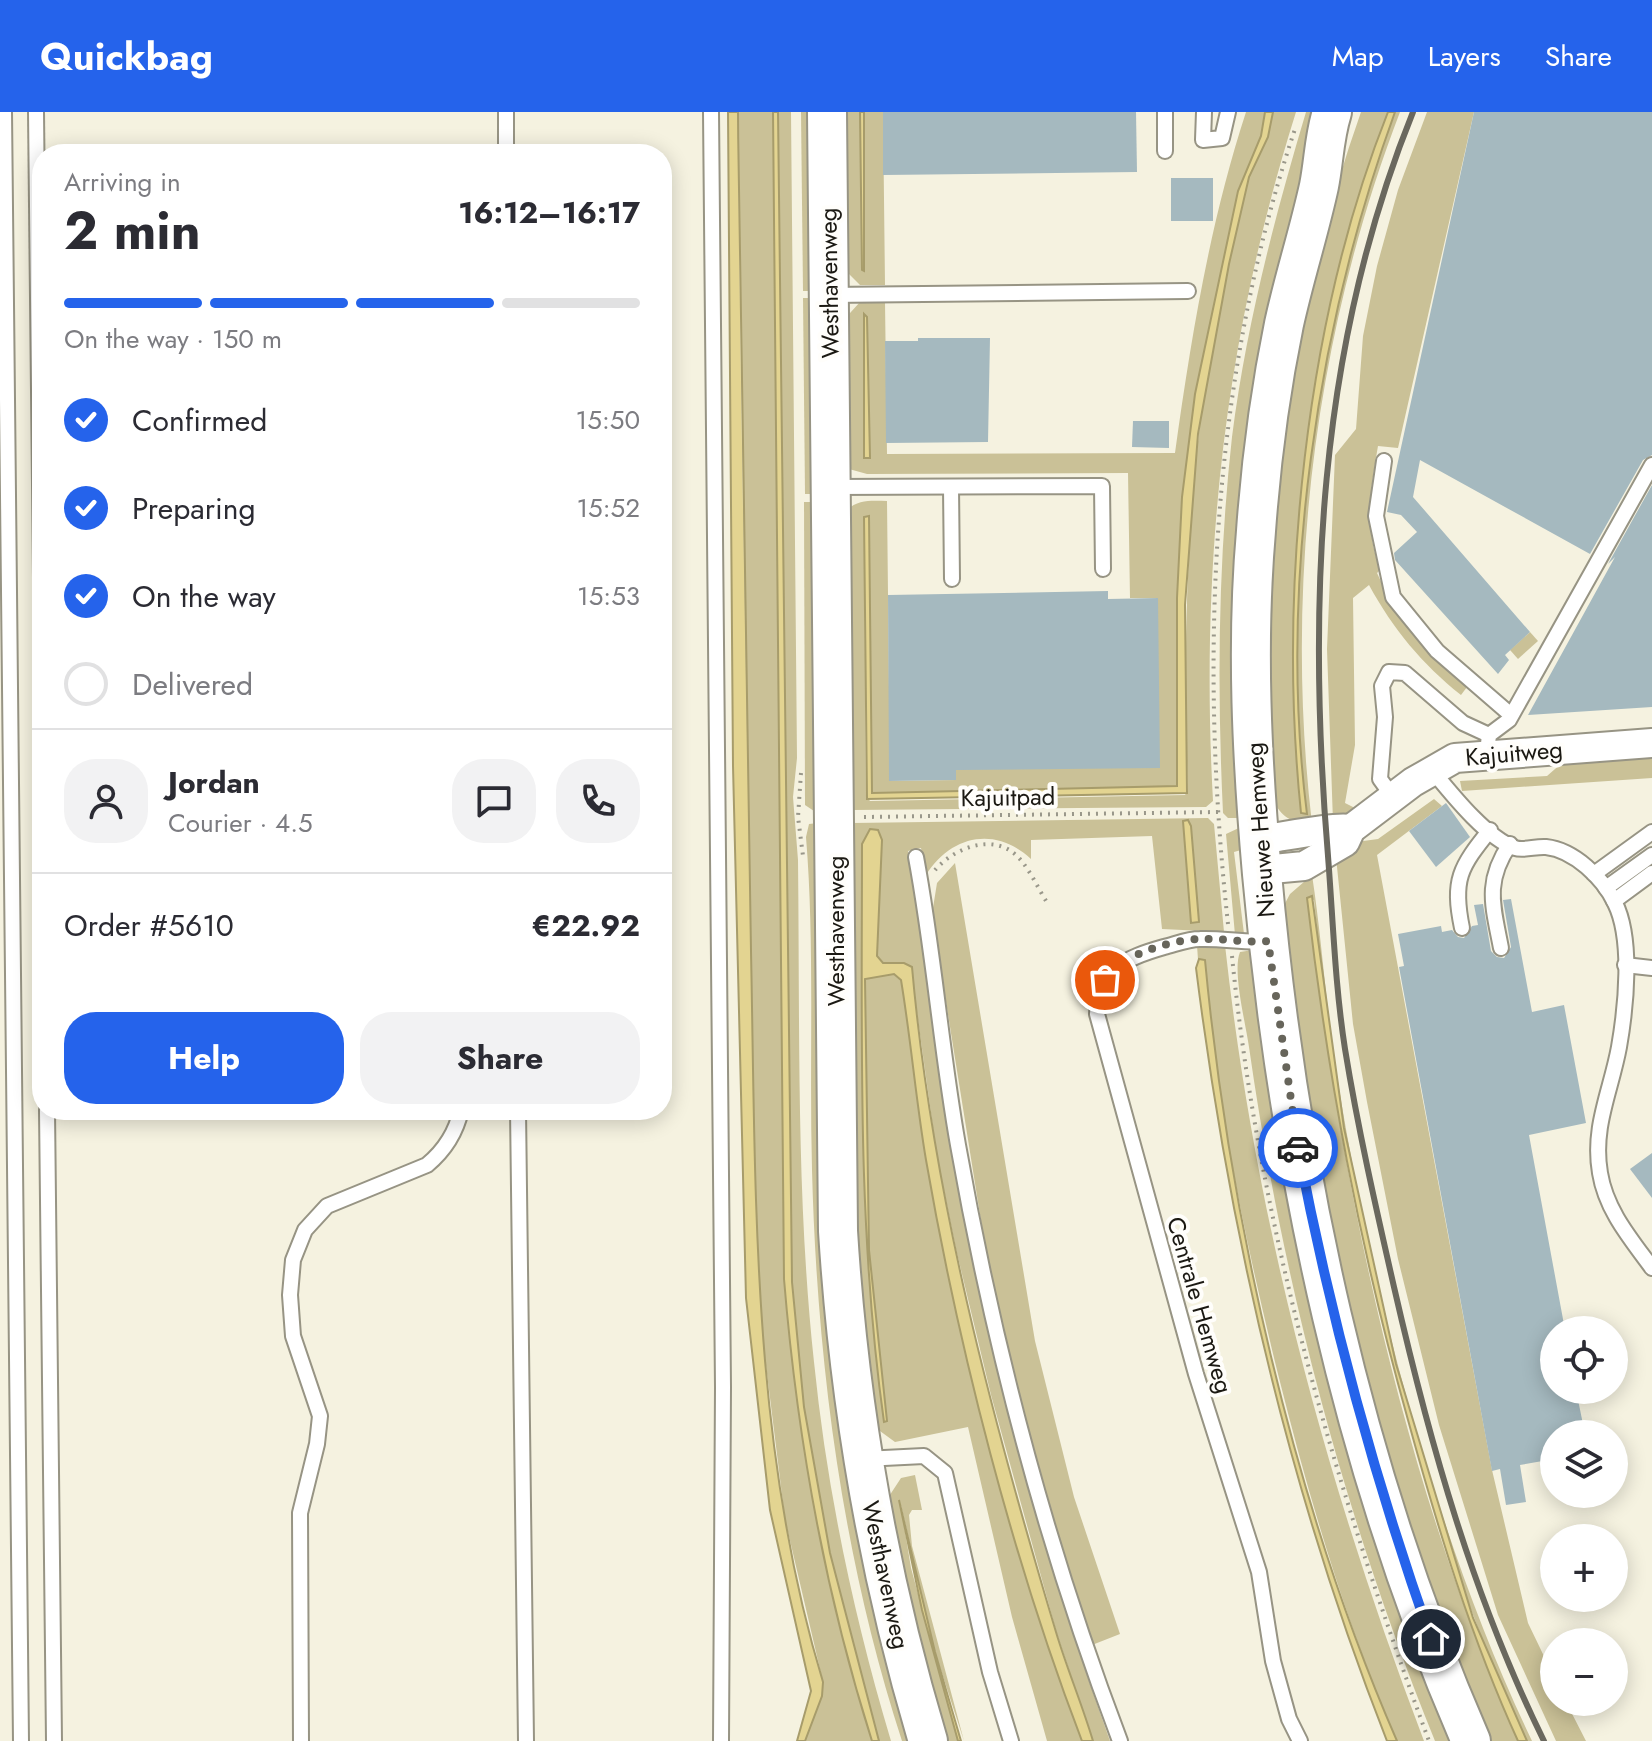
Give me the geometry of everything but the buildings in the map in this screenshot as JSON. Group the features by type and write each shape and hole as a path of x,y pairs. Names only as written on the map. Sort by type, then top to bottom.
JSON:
{"main road":[{"name":"Westhavenweg","path":"827,112 830,487 816,817 838,1231 845,1331 862,1459 894,1621 928,1741"},
{"name":"Nieuwe Hemweg","path":"1332,112 1325,135 1319,185 1283,331 1258,505 1251,673 1268,941 1295,1136 1342,1350 1397,1539 1471,1741"},
{"name":"Nieuwe Hemweg","path":"1319,185 1343,142 1353,112"}],"street":[{"name":"Kajuitweg","path":"1261,855 1304,866 1345,842 1351,829 1431,769 1488,744 1652,743"}],"lane":[{"path":"4,112 21,1741"},
{"path":"36,112 36,144"},
{"path":"506,112 506,144"},
{"path":"711,112 723,1387 721,1741"},
{"path":"1165,112 1165,151"},
{"path":"1204,112 1203,140 1222,138 1228,112"},
{"path":"829,295 1188,291"},
{"path":"1384,461 1376,516 1393,597 1445,659 1511,715"},
{"path":"1393,797 1380,779 1385,717 1382,686 1389,672 1405,673 1488,744 1511,715 1652,465"},
{"path":"830,487 1102,486 1103,569"},
{"path":"951,487 952,579"},
{"path":"1431,769 1454,797 1490,830 1516,848 1547,847 1578,861 1594,874 1610,895 1626,936 1625,965 1619,1047 1599,1122 1598,1157 1612,1211 1652,1268"},
{"path":"1462,928 1457,902 1459,875 1490,830"},
{"path":"1594,874 1652,832"},
{"path":"1501,948 1492,891 1496,866 1510,844"},
{"path":"1610,895 1652,855"},
{"path":"916,857 958,1144 1012,1400 1078,1628 1120,1741"},
{"path":"1610,895 1652,873"},
{"name":"Centrale Hemweg","path":"1268,941 1238,943 1196,938 1139,954 1116,966 1101,987 1097,1014 1207,1412 1259,1572 1273,1661 1289,1719 1300,1741"},
{"path":"1625,965 1652,968"},
{"path":"47,1120 54,1741"},
{"path":"301,1741 300,1513 317,1444 320,1416 293,1336 290,1295 293,1260 305,1230 327,1206 427,1165 438,1156 454,1133 458,1120"},
{"path":"518,1120 526,1741"},
{"path":"862,1459 915,1455 932,1460 945,1473 990,1672 1011,1741"}],"path":[{"name":"Kajuitpad","path":"816,817 1218,812"},
{"path":"924,898 942,862 975,845 987,844 1017,856 1048,904"}],"shaded area":[{"path":"728,112 738,112 757,1227 770,1411 782,1502 799,1593 823,1682 822,1696 805,1741 797,1741 811,1691 770,1510 746,1298 733,766"},
{"path":"738,112 773,112 784,1279 805,1456 827,1569 872,1741 805,1741 822,1696 823,1682 785,1519 758,1301 747,846"},
{"path":"773,112 778,112 792,1282 804,1407 830,1553 879,1741 872,1741 826,1570 796,1397 784,1279"},
{"path":"778,112 791,112 797,758 793,797 798,860 800,1111 808,1300 834,1506 865,1648 891,1741 879,1741 830,1553 804,1407 792,1282"},
{"path":"801,112 815,112 817,291 803,291"},
{"path":"839,112 860,112 864,271 864,112 883,112 885,285 860,285 840,265"},
{"path":"860,112 864,112 864,271 862,270"},
{"path":"1246,112 1265,112 1261,136 1238,191 1195,394 1182,497 1177,598 1177,786 872,793 869,517 864,517 866,796 870,801 1185,795 1188,790 1186,636 1189,559 1202,406 1214,330 1248,180 1268,136 1273,112 1296,112 1271,197 1251,282 1223,453 1210,625 1213,801 1206,807 853,810 847,510 852,506 866,501 887,501 890,781 956,780 956,770 1157,598 1130,598 1128,473 867,474 849,469 841,323 860,302 885,302 887,454 1175,453 1203,281","holes":["863,315 867,317 869,458 864,458"]},
{"path":"1265,112 1273,112 1268,137 1249,177 1229,264 1198,434 1185,605 1187,793 867,799 864,517 869,516 872,793 1177,786 1177,598 1182,497 1195,394 1238,191 1261,136"},
{"path":"1306,112 1324,112 1317,132 1239,818 1228,818 1223,813 1220,625 1232,437 1262,273"},
{"path":"1361,112 1400,112 1370,197 1346,284 1327,373 1313,463 1305,553 1302,644 1304,734 1312,824 1290,819 1274,802 1268,668 1270,567 1284,427 1303,320 1329,215"},
{"path":"1388,112 1395,112 1344,280 1325,368 1311,458 1302,548 1298,638 1299,727 1307,814 1301,813 1293,639 1305,457 1318,367 1336,278 1359,193"},
{"path":"1427,112 1474,112 1398,448 1378,446 1370,523 1380,570 1377,573 1394,605 1439,664 1467,687 1461,695 1421,658 1398,631 1369,585 1353,598 1355,745 1345,803 1357,809 1333,822 1327,649 1335,455 1356,429 1363,336 1377,266 1398,190"},
{"path":"803,298 817,298 818,494 805,494"},
{"path":"864,314 867,317 870,458 864,458"},
{"path":"804,502 819,502 818,810 814,811 805,805"},
{"path":"1530,632 1538,641 1518,659 1510,650"},
{"path":"1652,756 1652,778 1462,791 1460,781 1547,776 1563,762"},
{"path":"1434,799 1442,806 1377,855 1492,1470 1528,1623 1540,1648 1540,1706 1498,1615 1439,1425 1398,1259 1367,1102 1353,1024 1336,857 1356,842 1378,839"},
{"path":"1208,818 1214,824 1224,932 1162,929 1152,836 1031,840 1031,859 1003,842 975,840 948,851 926,875 921,848 908,851 948,1121 978,1282 1036,1513 1110,1741 1093,1741 1057,1634 991,1395 937,1156 914,991 904,963 884,963 877,956 882,840 879,831 870,829 862,844 863,1134 869,1278 884,1422 887,1421 869,1250 865,979 894,974 901,980 926,1160 972,1381 1033,1599 1082,1741 1047,1741 1012,1617 968,1427 895,1442 869,1423 858,1343 852,823","holes":["1188,820 1199,922 1189,901 1183,821"]},
{"path":"1188,820 1199,922 1191,923 1183,821"},
{"path":"818,823 825,1202 915,1741 902,1741 863,1601 848,1530 827,1387 812,1170 811,961 806,837 809,824"},
{"path":"1241,827 1241,850 1234,852 1244,934 1235,935 1226,834"},
{"path":"870,829 878,830 882,840 877,956 883,963 904,963 912,967 934,1136 967,1303 1032,1550 1060,1646 1093,1741 1082,1741 1057,1672 990,1454 939,1232 922,1138 901,980 894,974 865,979 869,1250 887,1421 884,1422 869,1278 863,1134 862,844"},
{"path":"955,863 1035,1341 1074,1497 1120,1634 1092,1645 1044,1495 1008,1354 985,1246 932,914 937,883"},
{"path":"1312,875 1333,1050 1347,1136 1385,1313 1434,1491 1496,1661 1532,1741 1527,1741 1484,1643 1446,1541 1413,1436 1385,1330 1362,1222 1342,1114 1326,1007 1314,900 1307,898 1338,1113 1381,1327 1440,1537 1518,1741 1489,1741 1412,1530 1349,1314 1318,1167 1282,909 1290,894"},
{"path":"1312,896 1344,1128 1396,1364 1473,1618 1527,1741 1518,1741 1470,1623 1431,1502 1390,1355 1360,1226 1335,1097 1307,898"},
{"path":"1197,945 1225,945 1255,1149 1299,1349 1356,1547 1424,1741 1397,1741 1345,1607 1303,1470 1244,1223 1216,1066 1205,960 1198,960"},
{"path":"1253,950 1453,1741 1435,1741 1403,1657 1346,1487 1299,1313 1263,1136 1240,998 1240,952"},
{"path":"1199,959 1205,960 1231,1157 1271,1358 1327,1555 1360,1650 1397,1741 1387,1741 1352,1647 1320,1552 1267,1360 1226,1165 1196,968"},
{"path":"915,1475 922,1510 912,1510 909,1515 912,1546 964,1741 935,1652 900,1501 911,1568 958,1741 940,1741 882,1507 901,1478"},
{"path":"899,1500 935,1652 961,1741 958,1741 922,1610"},
{"path":"1544,1716 1573,1716 1586,1741 1556,1741"}],"railway":[{"path":"1413,112 1381,202 1356,293 1338,385 1327,479 1320,573 1319,667 1322,762 1337,977 1345,1049 1361,1139 1423,1404 1475,1575 1544,1741"}],"way so far":[{"path":"1105,980 1116,966 1127,959 1196,938 1238,943 1268,941 1298,1148"}],"route":[{"path":"1298,1148 1322,1268 1371,1460 1431,1639"}]}
